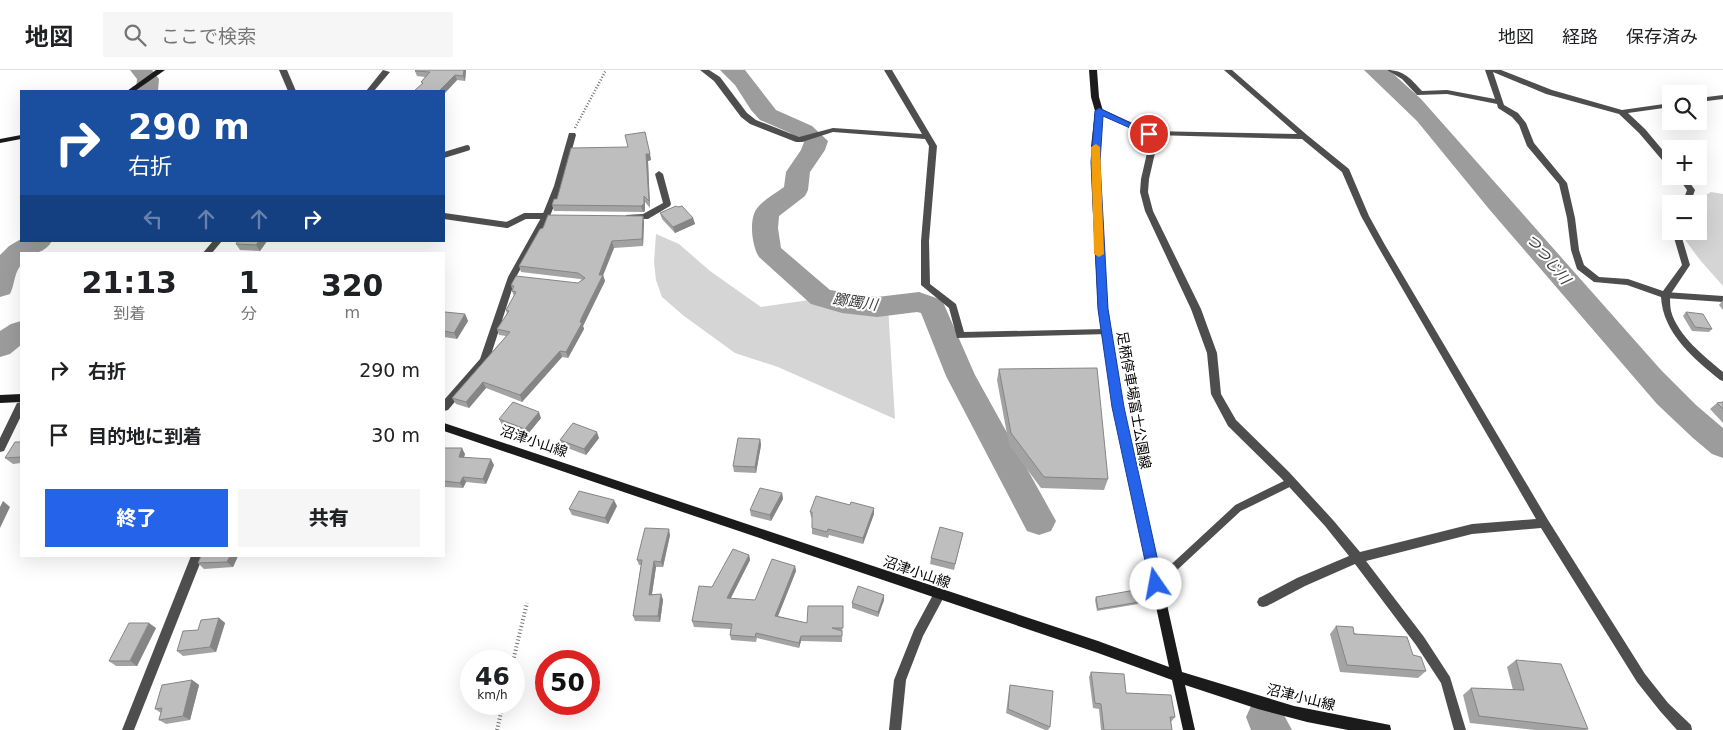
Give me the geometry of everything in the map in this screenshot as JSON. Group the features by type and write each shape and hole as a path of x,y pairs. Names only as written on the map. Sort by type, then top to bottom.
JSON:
{"main road":[{"path":"132,90 161,70"},
{"name":"足柄停車場富士公園線","path":"1093,70 1095,97 1099,111 1096,147 1096,194 1106,332 1118,407 1189,730"},
{"path":"0,141 20,137"},
{"path":"0,399 20,398"},
{"name":"沼津小山線","path":"445,427 1281,710 1329,721 1386,730"}],"street":[{"path":"283,70 292,90"},
{"path":"704,70 717,79 744,115 753,122 799,140 833,130 928,137"},
{"path":"888,70 933,146 925,241 926,285 953,306 960,336 1106,332"},
{"path":"1228,70 1346,171 1364,216 1544,523 1640,678 1664,708 1686,730"},
{"path":"1391,70 1405,77 1420,93 1447,92 1499,102"},
{"path":"1489,70 1501,106 1515,115 1523,125 1530,144 1563,183 1571,218 1575,250 1580,267 1597,280 1628,282 1665,295"},
{"path":"1495,70 1549,92 1622,112 1662,106"},
{"path":"371,90 386,72"},
{"path":"1707,99 1723,97"},
{"path":"1099,111 1149,134 1304,137"},
{"path":"1622,112 1642,131 1662,154"},
{"path":"1149,134 1151,153 1144,192 1149,211 1196,309 1212,352 1216,394 1232,423 1291,482 1357,558 1420,641 1446,681 1460,730"},
{"path":"445,407 484,361 517,277 550,216 572,135"},
{"path":"618,217 645,217 667,204 659,174"},
{"path":"1679,240 1686,265 1665,295 1667,314 1697,356 1723,377"},
{"path":"208,252 217,242"},
{"path":"0,448 20,408"},
{"path":"1263,602 1301,582 1357,558 1472,528 1544,523"},
{"path":"128,730 197,557"},
{"path":"895,730 900,680 918,634 938,595"}],"lane":[{"path":"445,155 466,148"},
{"path":"445,216 507,225 525,216 550,216"},
{"path":"1665,295 1723,299"},
{"path":"1156,584 1238,508 1291,482"}],"path":[{"path":"572,135 606,70"},
{"path":"516,650 527,604"},
{"path":"497,730 500,715"}],"shaded area":[{"path":"1711,192 1723,194 1723,286 1685,240 1707,240 1706,195"},
{"path":"656,234 679,244 710,271 761,307 852,294 888,306 895,419 778,367 735,353 684,316 662,297 656,280 654,262"}],"building":[{"path":"464,70 463,76 455,75 440,90 415,90 423,83 421,82 430,72 415,71"},
{"path":"645,132 650,154 646,154 649,201 644,196 644,204 641,206 552,205 554,199 557,199 571,148 628,147 625,135"},
{"path":"676,206 682,206 693,218 673,227 660,213"},
{"path":"548,215 643,216 642,239 612,241 599,275 603,275 582,317 580,322 582,323 566,352 560,351 520,395 483,382 466,402 452,398 510,332 497,329 509,311 506,310 516,292 512,291 514,286 511,285 516,276 578,283 585,278 578,273 519,266 540,229 543,228"},
{"path":"237,242 258,242 256,245 236,244"},
{"path":"445,312 465,314 454,333 445,331"},
{"path":"1686,312 1703,314 1712,329 1695,327"},
{"path":"1097,368 1108,479 1044,477 1011,433 999,369"},
{"path":"513,402 539,412 525,429 499,419"},
{"path":"1723,402 1723,409 1717,403"},
{"path":"573,423 597,432 584,449 560,440"},
{"path":"738,438 760,439 755,467 733,466"},
{"path":"15,442 20,442 20,457 5,458"},
{"path":"445,448 462,448 459,457 491,459 483,479 463,477 460,483 445,481"},
{"path":"760,488 782,493 770,515 750,510"},
{"path":"579,491 614,500 605,518 569,509"},
{"path":"816,496 850,505 851,502 874,508 863,538 828,529 827,532 812,528 812,512 810,512"},
{"path":"940,527 963,533 955,564 931,558"},
{"path":"645,528 669,529 661,562 654,561 649,595 661,594 658,616 633,616 642,560 637,560"},
{"path":"733,549 749,555 727,598 755,600 772,559 795,566 775,616 807,623 808,606 843,606 843,628 832,628 842,631 842,636 801,636 799,643 756,633 755,637 730,635 732,624 692,621 699,586 712,587"},
{"path":"201,557 230,557 227,562 198,563"},
{"path":"858,586 884,595 878,612 852,603"},
{"path":"1135,590 1139,602 1098,609 1096,597"},
{"path":"219,618 210,647 177,651 183,631 198,630 201,620"},
{"path":"129,623 149,623 130,661 109,661"},
{"path":"1336,626 1353,627 1354,634 1407,637 1413,655 1421,657 1426,671 1347,665"},
{"path":"1516,660 1561,664 1588,729 1479,716 1471,688 1524,690"},
{"path":"1091,672 1124,674 1126,693 1171,695 1175,717 1170,717 1172,730 1104,730 1101,704 1095,703"},
{"path":"192,680 183,716 159,720 162,708 155,709 162,685"},
{"path":"1010,685 1053,691 1050,727 1008,709"}],"waterway":[{"path":"141,70 148,79 147,90"},
{"name":"躑躅川","path":"731,70 747,86 763,111 780,122 804,131 816,141 813,150 798,172 796,190 767,213 765,228 768,251 821,297 842,303 877,307 919,302 932,307 961,376 1039,521"},
{"name":"つつじ川","path":"1375,70 1402,92 1425,116 1483,186 1651,378 1703,430 1723,445"},
{"path":"0,287 4,268 18,252 37,242"},
{"path":"0,351 20,332"},
{"path":"0,346 20,332"},
{"name":"躑躅川","path":"1265,717 1273,730"}],"slow traffic":[{"path":"1096,147 1099,254"}],"route":[{"path":"1149,134 1099,111 1096,147 1096,194 1103,309 1118,407 1156,584"}]}
